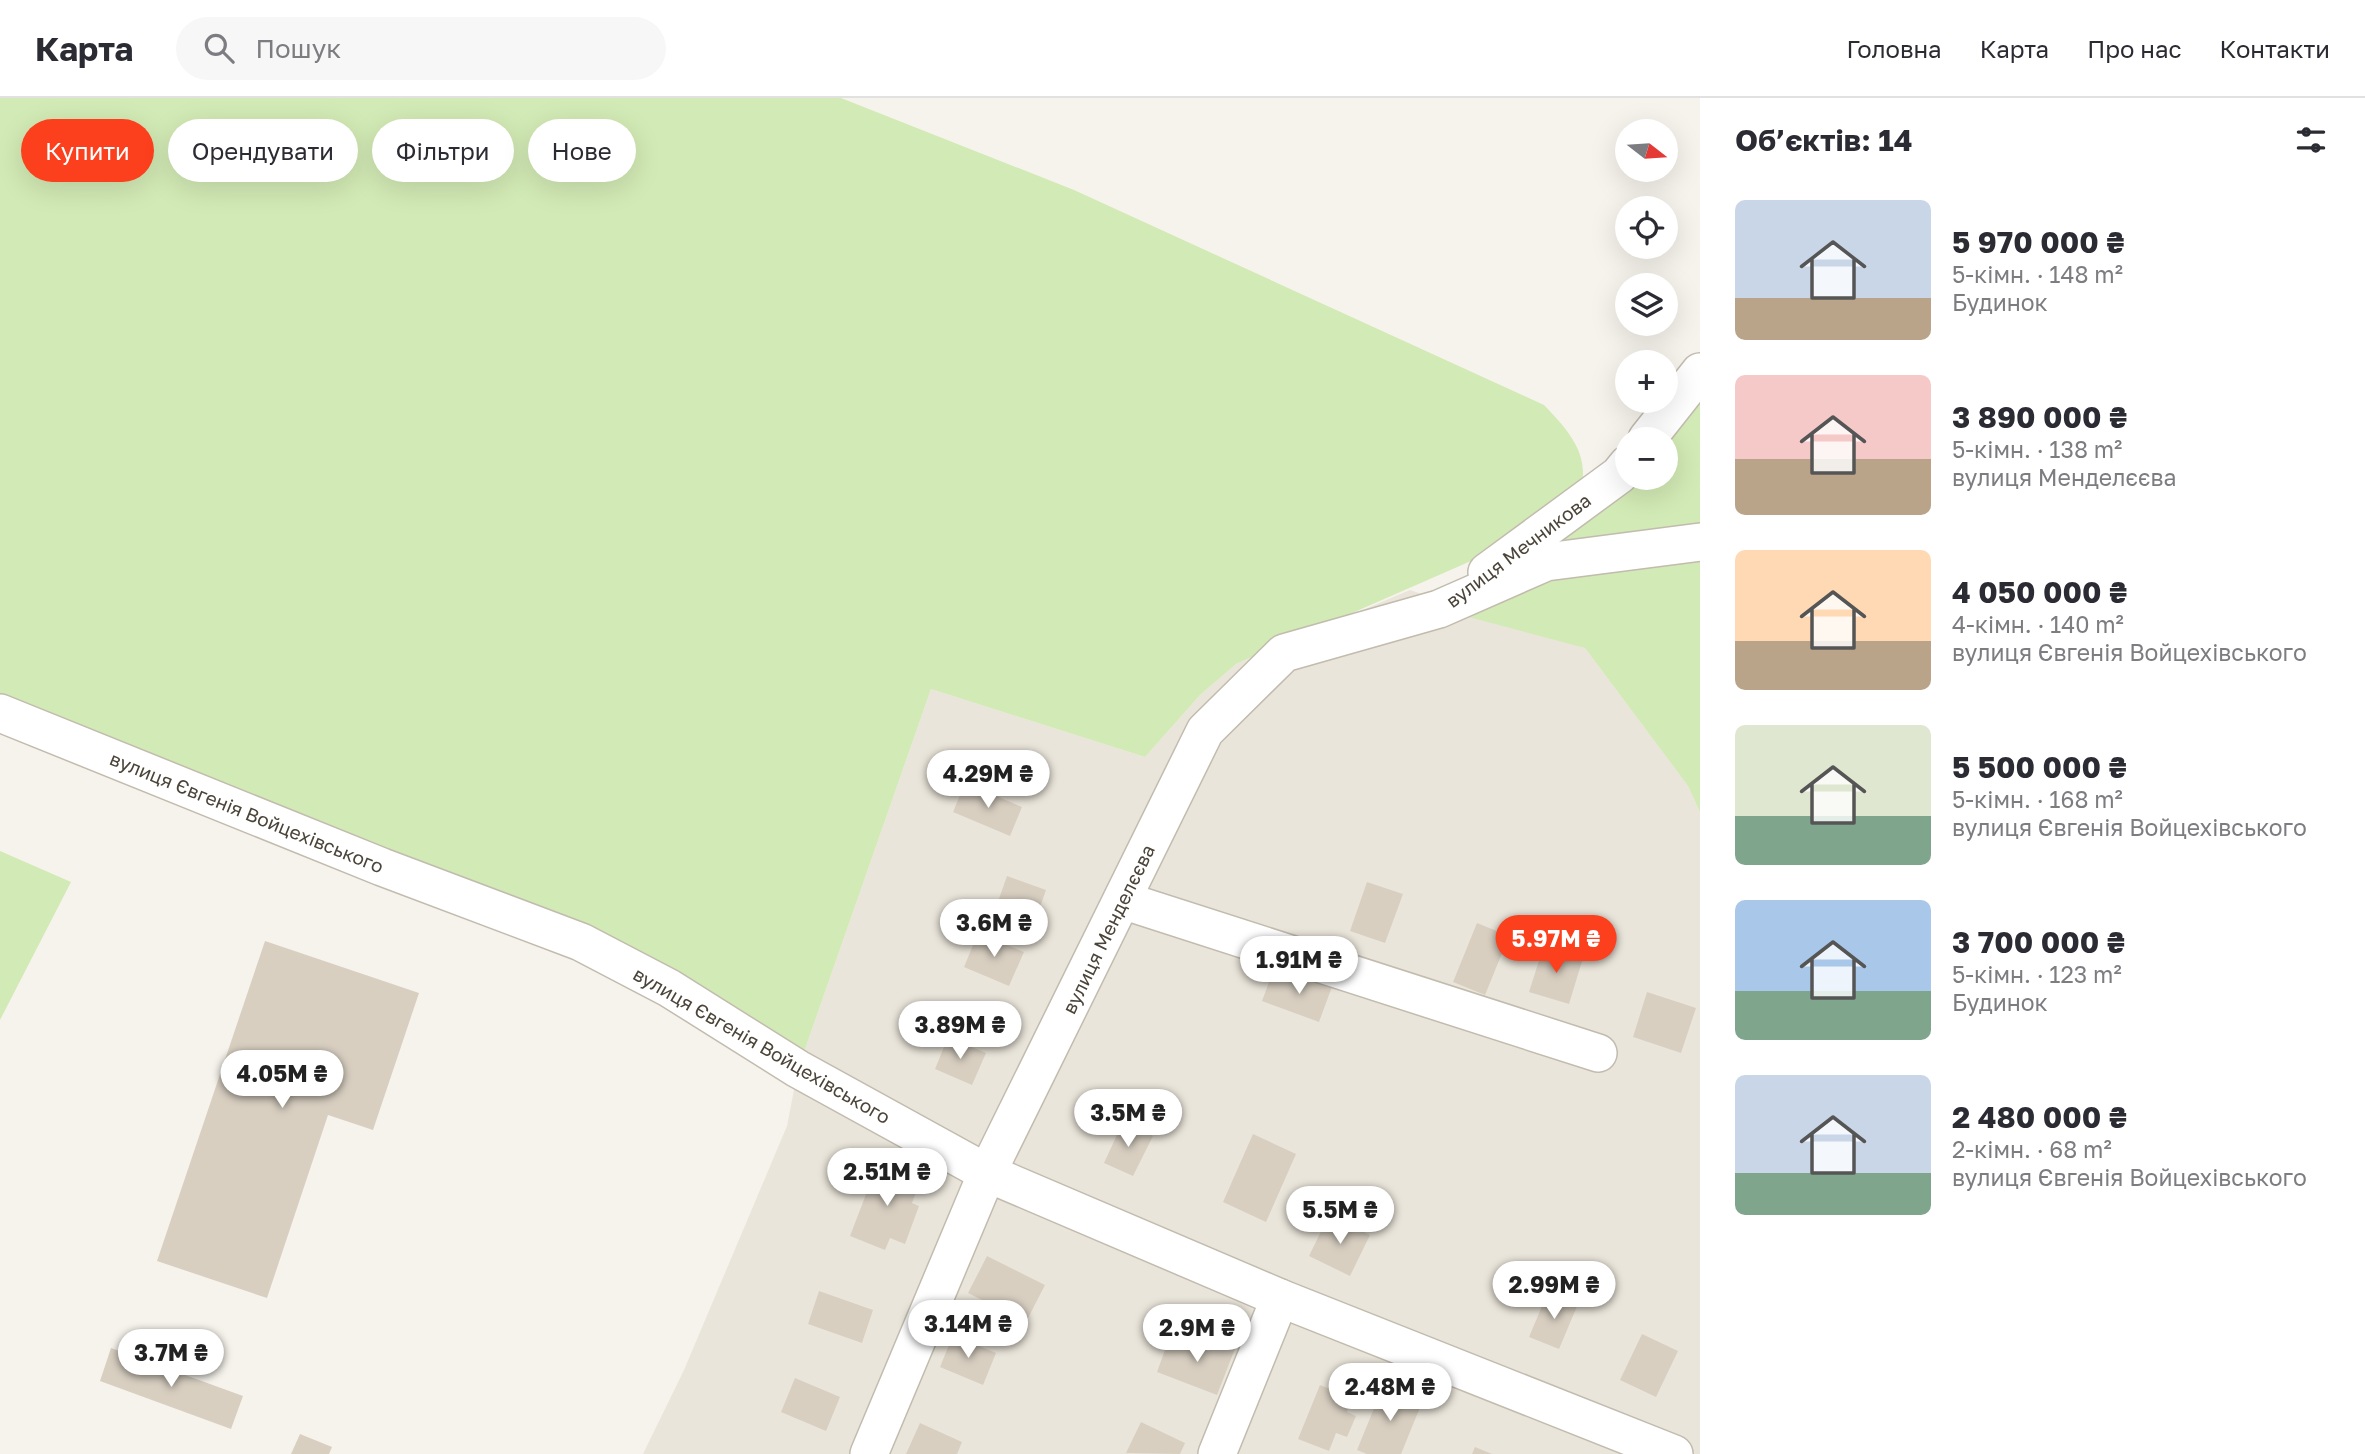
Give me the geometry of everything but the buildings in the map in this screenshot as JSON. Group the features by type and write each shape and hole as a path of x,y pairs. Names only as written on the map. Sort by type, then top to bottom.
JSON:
{"street":[{"path":"1656,427 1700,372"},
{"name":"вулиця Мечникова","path":"1439,609 1615,478"},
{"path":"1439,609 1546,562 1700,542"},
{"name":"вулиця Менделєєва","path":"869,1454 986,1173 1205,731 1284,653 1439,609"},
{"name":"вулиця Євгенія Войцехівського","path":"0,713 382,867 581,942 670,988 798,1069 986,1173 1280,1298 1597,1440 1674,1454"},
{"path":"1122,900 1598,1053"},
{"path":"1217,1454 1280,1298"}],"shaded area":[{"path":"1410,590 1585,648 1688,786 1700,812 1700,1454 643,1454 684,1370 787,1126 798,1069 931,689 1145,757 1200,695 1236,664"}],"green space":[{"path":"0,98 841,98 1074,190 1544,405 1574,441 1582,461 1582,484 1528,525 1471,561 1236,664 1200,695 1145,757 931,689 798,1069 670,988 0,713"},
{"path":"1700,372 1700,812 1688,786 1585,648 1439,609 1615,487 1615,490 1678,490 1678,427 1672,427"},
{"path":"0,851 71,882 0,1020"}]}
